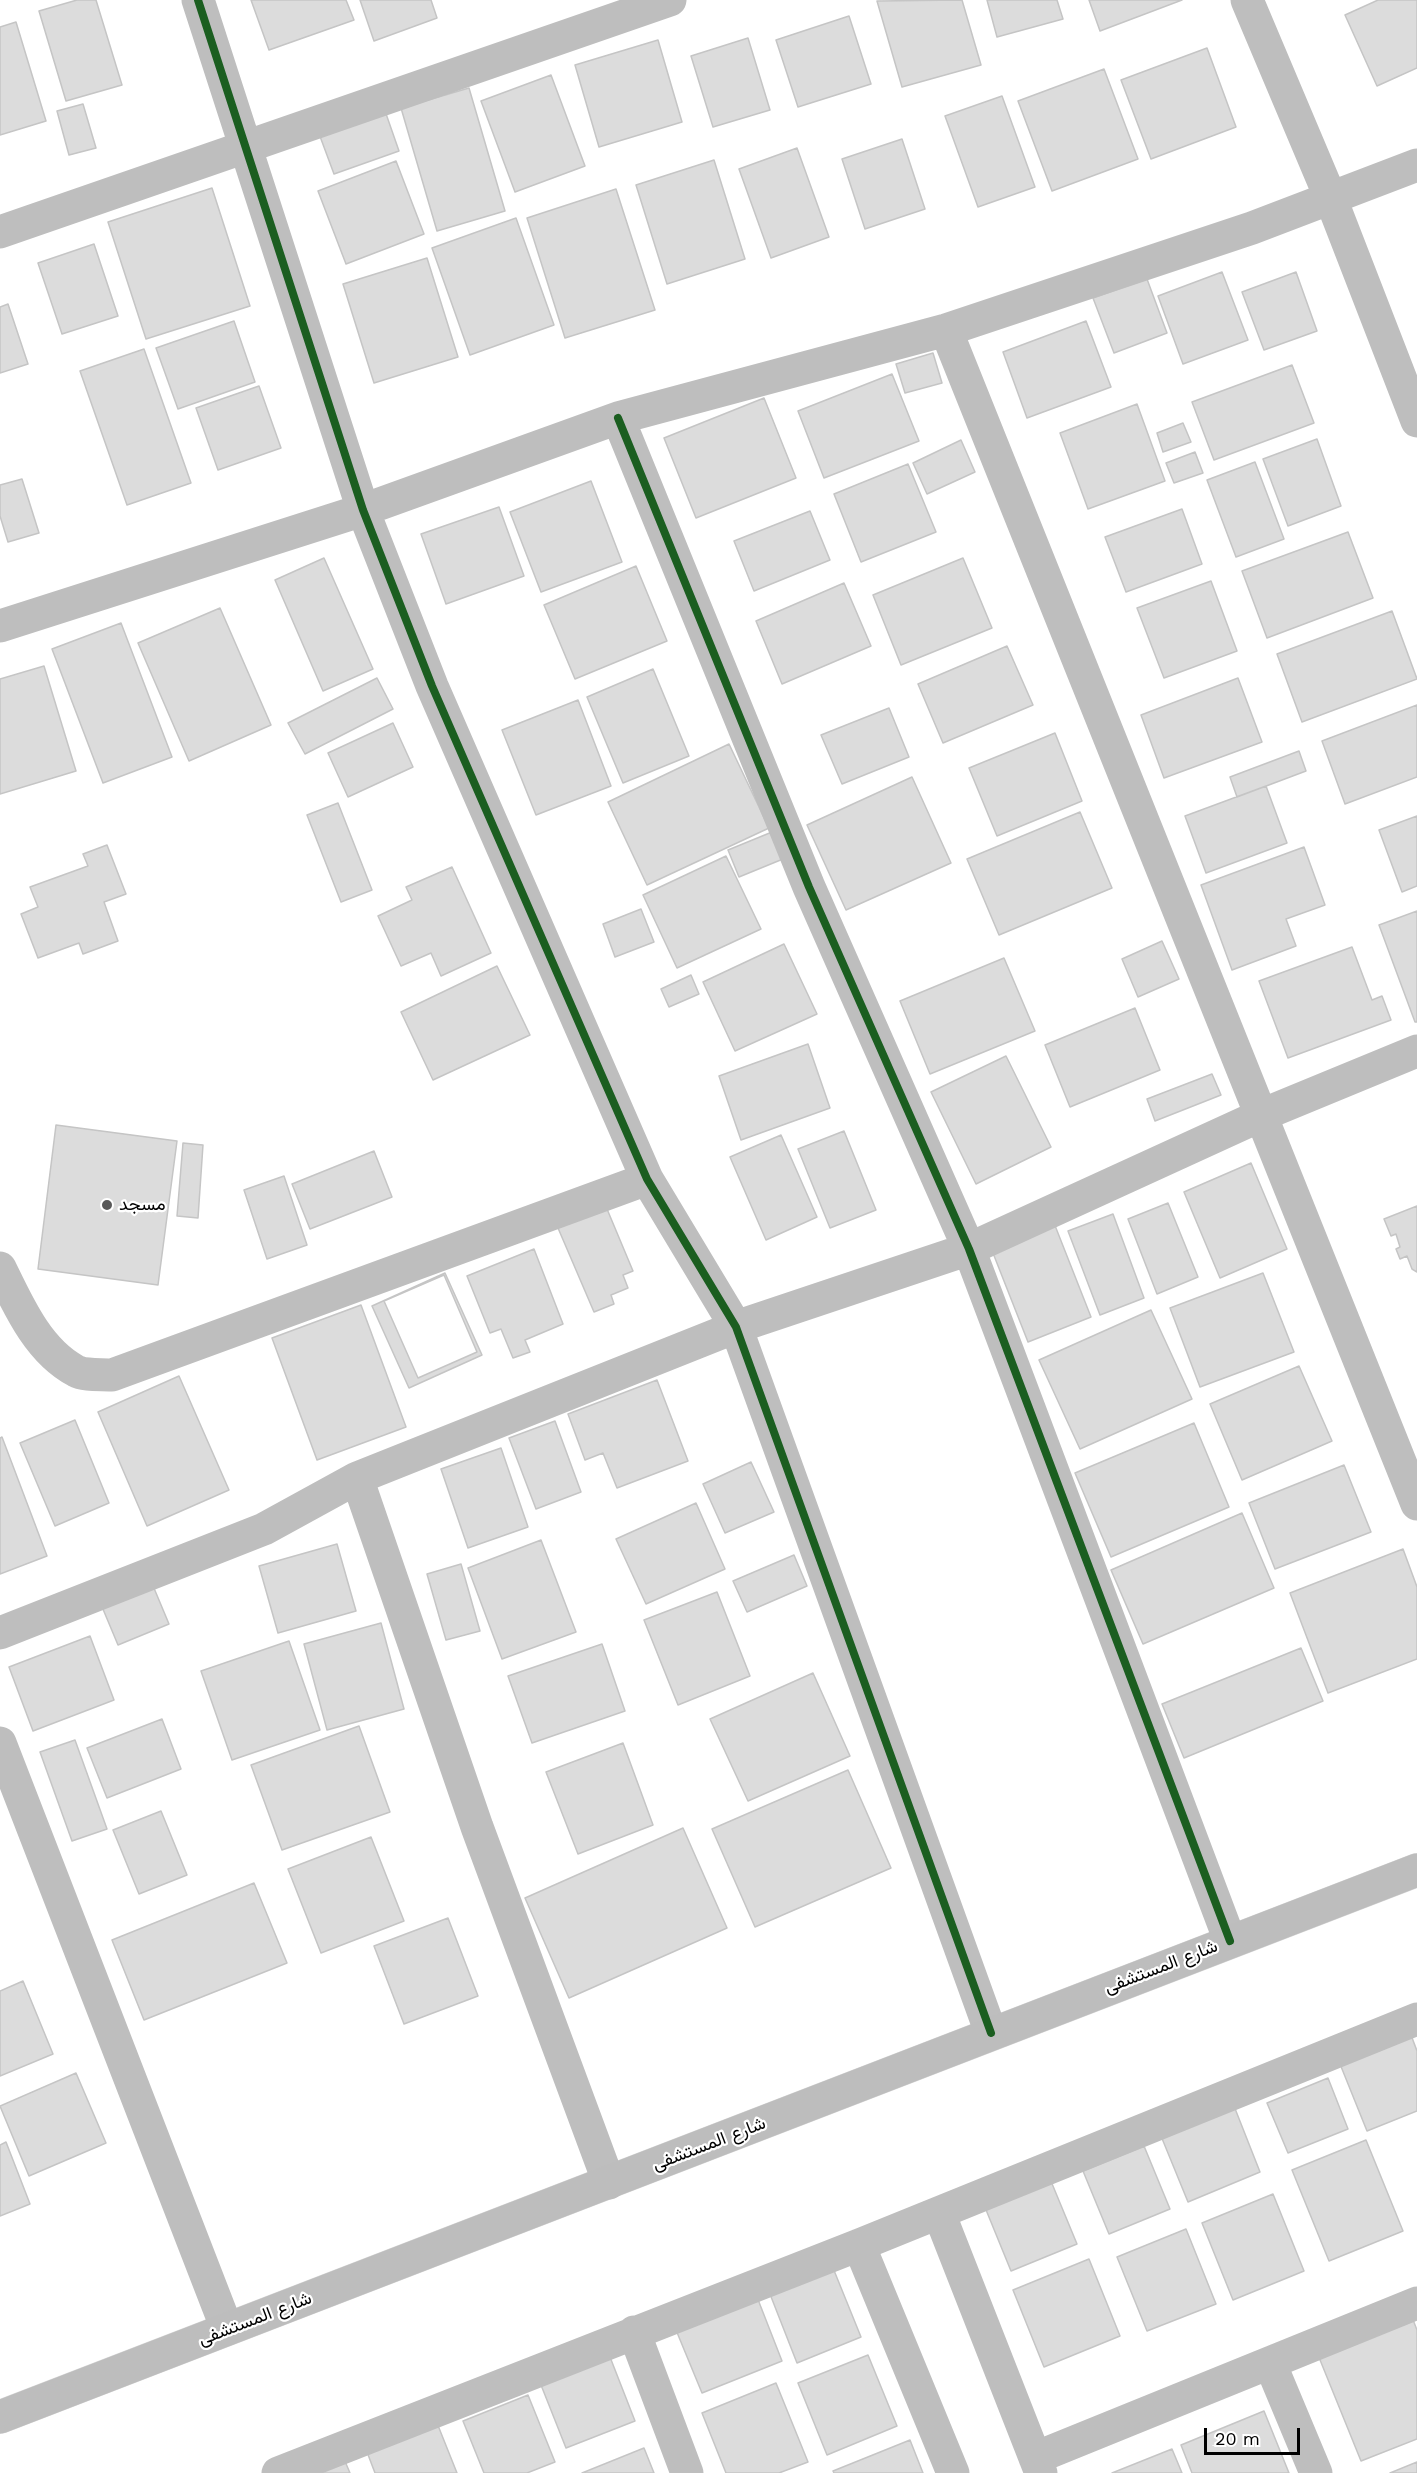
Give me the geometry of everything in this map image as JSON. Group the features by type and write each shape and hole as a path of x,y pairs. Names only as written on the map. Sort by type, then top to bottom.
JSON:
{"highway":[{"name":"شارع المستشفى","path":"0,2417 1417,1870"}],"street":[{"path":"198,0 363,510 432,686 647,1179 736,1327 991,2033"},
{"path":"0,231 670,0"},
{"path":"1247,0 1331,199 1417,421"},
{"path":"0,626 363,510 618,418 946,330 1331,199 1417,165"},
{"path":"946,330 1198,960 1264,1114 1417,1504"},
{"path":"618,418 809,887 969,1249 1230,1941"},
{"path":"0,1633 264,1529 357,1478 736,1327 969,1249 1264,1114 1417,1051"},
{"path":"0,1268 22,1313 51,1353 77,1372 112,1375 647,1179"},
{"path":"357,1478 477,1827 609,2183"},
{"path":"0,1743 228,2330"},
{"path":"278,2473 859,2245 1417,2019"},
{"path":"939,2213 1038,2465 1270,2363 1417,2303"},
{"path":"859,2245 953,2473"},
{"path":"633,2332 687,2473"},
{"path":"1270,2363 1316,2473"}],"building":[{"path":"77,0 96,0 122,85 66,101 39,11"},
{"path":"251,0 346,0 354,20 269,50"},
{"path":"360,0 431,0 437,18 374,41"},
{"path":"962,0 981,65 902,87 877,1"},
{"path":"987,0 1057,0 1063,19 997,37"},
{"path":"1089,0 1182,0 1100,31"},
{"path":"1378,0 1417,0 1417,68 1377,86 1345,15"},
{"path":"849,16 871,84 798,107 776,40"},
{"path":"16,22 46,121 0,135 0,27"},
{"path":"748,38 770,110 713,127 691,56"},
{"path":"658,40 682,122 599,147 575,65"},
{"path":"1207,48 1236,127 1151,159 1121,80"},
{"path":"1104,69 1138,159 1052,191 1018,101"},
{"path":"551,75 585,166 515,192 481,101"},
{"path":"469,88 505,211 437,231 401,108"},
{"path":"1002,96 1035,187 978,207 945,116"},
{"path":"83,104 96,148 69,155 57,111"},
{"path":"384,108 399,151 334,174 318,131"},
{"path":"902,139 925,209 865,229 842,159"},
{"path":"797,148 829,237 771,258 739,169"},
{"path":"714,160 745,259 667,284 636,185"},
{"path":"396,161 424,234 346,264 318,191"},
{"path":"212,188 250,306 146,339 108,222"},
{"path":"616,189 655,310 565,338 527,218"},
{"path":"516,218 554,325 470,355 432,248"},
{"path":"94,244 118,316 62,334 38,263"},
{"path":"427,258 458,357 374,383 343,284"},
{"path":"1222,272 1248,340 1183,364 1158,296"},
{"path":"1296,272 1317,331 1264,350 1242,292"},
{"path":"1147,279 1167,333 1114,353 1093,298"},
{"path":"8,304 28,364 0,373 0,307"},
{"path":"234,321 255,382 178,409 156,348"},
{"path":"1086,321 1111,387 1027,418 1003,352"},
{"path":"144,349 191,483 127,505 80,371"},
{"path":"933,353 942,383 905,393 896,364"},
{"path":"1292,365 1314,423 1214,460 1192,402"},
{"path":"892,374 919,441 824,478 798,411"},
{"path":"259,386 281,448 218,470 196,408"},
{"path":"764,398 796,478 696,518 664,438"},
{"path":"1137,404 1165,481 1088,509 1060,433"},
{"path":"1183,423 1191,442 1163,452 1157,433"},
{"path":"1317,439 1341,506 1288,526 1263,459"},
{"path":"961,440 975,472 927,494 913,463"},
{"path":"1195,452 1203,473 1174,483 1166,463"},
{"path":"1255,462 1284,539 1236,557 1207,480"},
{"path":"908,464 936,532 861,562 834,494"},
{"path":"22,479 39,533 8,542 0,516 0,485"},
{"path":"591,481 622,562 541,592 510,512"},
{"path":"499,507 524,576 446,604 421,534"},
{"path":"1182,509 1202,564 1126,592 1105,537"},
{"path":"810,511 830,560 754,591 734,541"},
{"path":"1348,532 1373,598 1267,638 1242,571"},
{"path":"324,558 373,669 323,691 275,580"},
{"path":"963,558 992,628 901,665 873,595"},
{"path":"636,566 667,641 575,679 544,605"},
{"path":"1211,581 1237,651 1164,678 1137,608"},
{"path":"844,583 871,646 782,684 756,621"},
{"path":"220,608 271,725 189,761 138,643"},
{"path":"1392,611 1417,679 1302,722 1277,654"},
{"path":"121,623 172,757 103,783 52,649"},
{"path":"1007,646 1033,705 943,743 918,684"},
{"path":"44,666 76,771 0,794 0,679"},
{"path":"653,669 689,756 623,783 587,697"},
{"path":"377,678 393,709 305,754 288,723"},
{"path":"1238,678 1262,742 1164,778 1141,715"},
{"path":"578,700 611,786 536,815 502,730"},
{"path":"1417,705 1417,777 1345,804 1322,741"},
{"path":"889,708 909,757 842,784 821,735"},
{"path":"393,723 413,767 348,797 328,753"},
{"path":"1055,733 1082,801 997,836 969,768"},
{"path":"729,744 769,828 647,885 608,802"},
{"path":"1299,751 1306,771 1237,797 1230,777"},
{"path":"912,777 951,863 846,910 807,825"},
{"path":"1266,786 1287,843 1206,873 1185,816"},
{"path":"338,803 372,890 341,902 307,815"},
{"path":"1080,812 1112,888 999,935 967,859"},
{"path":"1417,816 1417,886 1402,892 1379,830"},
{"path":"772,832 783,859 739,877 728,850"},
{"path":"107,845 126,894 104,902 118,941 83,954 79,943 38,958 21,914 38,907 30,887 88,866 83,854"},
{"path":"1304,847 1325,905 1286,919 1296,946 1232,970 1201,885"},
{"path":"726,856 761,929 677,968 643,895"},
{"path":"452,867 491,953 441,976 431,953 401,966 378,916 412,900 406,887"},
{"path":"641,909 654,942 615,957 603,924"},
{"path":"1417,911 1417,1022 1415,1022 1379,925"},
{"path":"1162,941 1179,979 1138,997 1122,959"},
{"path":"784,944 817,1014 735,1051 703,982"},
{"path":"1352,947 1372,1000 1382,996 1391,1020 1288,1058 1259,981"},
{"path":"1004,958 1035,1031 930,1074 900,1001"},
{"path":"497,966 530,1035 433,1080 401,1012"},
{"path":"691,975 699,994 669,1007 661,989"},
{"path":"1135,1008 1160,1070 1070,1107 1045,1045"},
{"path":"808,1044 830,1108 741,1140 719,1076"},
{"path":"1006,1056 1051,1147 976,1184 931,1092"},
{"path":"1212,1074 1221,1095 1155,1121 1147,1099"},
{"name":"مسجد","path":"56,1125 177,1141 158,1285 38,1269"},
{"path":"844,1131 876,1210 830,1228 798,1149"},
{"path":"781,1135 817,1217 766,1240 730,1157"},
{"path":"183,1143 203,1145 198,1218 177,1216"},
{"path":"374,1151 392,1197 310,1229 292,1184"},
{"path":"1251,1163 1287,1249 1220,1278 1184,1192"},
{"path":"284,1176 307,1245 267,1259 244,1190"},
{"path":"1168,1203 1198,1277 1157,1294 1128,1219"},
{"path":"1417,1206 1417,1272 1412,1269 1407,1256 1400,1259 1396,1249 1400,1247 1396,1234 1391,1236 1384,1219"},
{"path":"607,1209 633,1271 623,1275 628,1288 611,1295 614,1304 594,1312 555,1221"},
{"path":"1113,1214 1144,1298 1100,1315 1068,1231"},
{"path":"1054,1223 1091,1317 1028,1342 991,1248"},
{"path":"534,1249 563,1324 525,1340 530,1352 513,1358 501,1329 490,1333 467,1276"},
{"path":"445,1273 482,1355 409,1388 372,1306"},
{"path":"1263,1273 1294,1352 1200,1387 1170,1308"},
{"path":"444,1275 477,1352 418,1378 384,1301"},
{"path":"361,1305 406,1427 317,1460 272,1338"},
{"path":"1151,1310 1192,1399 1080,1449 1039,1360"},
{"path":"1299,1366 1332,1441 1242,1480 1210,1404"},
{"path":"179,1376 229,1490 147,1526 98,1412"},
{"path":"657,1380 688,1461 617,1488 603,1453 585,1460 568,1414"},
{"path":"75,1420 109,1503 55,1526 20,1443"},
{"path":"555,1421 581,1492 536,1509 509,1438"},
{"path":"1194,1423 1229,1507 1111,1557 1075,1473"},
{"path":"2,1437 47,1556 0,1574 0,1438"},
{"path":"501,1448 528,1527 468,1548 441,1469"},
{"path":"751,1462 774,1512 725,1533 703,1484"},
{"path":"1344,1465 1371,1532 1275,1569 1249,1503"},
{"path":"696,1503 725,1569 646,1604 616,1539"},
{"path":"1242,1513 1274,1588 1143,1644 1111,1570"},
{"path":"541,1540 576,1632 502,1659 468,1568"},
{"path":"337,1544 356,1611 278,1633 259,1566"},
{"path":"1403,1549 1417,1587 1417,1659 1328,1693 1290,1593"},
{"path":"794,1555 807,1586 747,1612 733,1581"},
{"path":"461,1564 480,1631 446,1640 427,1574"},
{"path":"151,1581 169,1624 118,1645 100,1602"},
{"path":"717,1592 750,1676 678,1705 644,1620"},
{"path":"381,1623 404,1709 327,1730 304,1644"},
{"path":"90,1636 114,1700 33,1731 9,1667"},
{"path":"289,1641 320,1730 232,1760 201,1671"},
{"path":"602,1644 625,1711 532,1743 508,1676"},
{"path":"1301,1648 1323,1701 1184,1758 1162,1704"},
{"path":"813,1673 850,1756 748,1801 710,1719"},
{"path":"162,1719 181,1769 107,1798 87,1748"},
{"path":"359,1726 390,1812 282,1850 251,1765"},
{"path":"75,1740 107,1829 72,1841 40,1752"},
{"path":"623,1743 653,1825 578,1854 546,1772"},
{"path":"848,1770 891,1868 755,1927 712,1829"},
{"path":"161,1811 187,1875 139,1894 113,1830"},
{"path":"683,1828 727,1928 569,1998 525,1898"},
{"path":"371,1837 404,1921 321,1953 288,1869"},
{"path":"254,1883 287,1963 144,2020 112,1940"},
{"path":"448,1918 478,1996 404,2024 374,1946"},
{"path":"23,1981 53,2054 0,2076 0,1991"},
{"path":"1411,2035 1417,2051 1417,2111 1367,2131 1340,2064"},
{"path":"76,2073 106,2143 29,2176 0,2106"},
{"path":"1328,2078 1348,2129 1288,2153 1267,2103"},
{"path":"1234,2106 1260,2172 1188,2202 1161,2136"},
{"path":"1366,2140 1403,2231 1329,2261 1292,2170"},
{"path":"6,2142 30,2204 0,2216 0,2145"},
{"path":"1144,2146 1170,2209 1109,2234 1083,2171"},
{"path":"1048,2174 1077,2244 1011,2271 982,2200"},
{"path":"1273,2194 1304,2271 1233,2300 1202,2223"},
{"path":"1186,2229 1216,2304 1147,2331 1117,2257"},
{"path":"1089,2259 1120,2336 1044,2367 1013,2290"},
{"path":"831,2263 861,2337 797,2363 768,2289"},
{"path":"757,2297 782,2361 702,2393 676,2330"},
{"path":"1410,2312 1417,2330 1417,2439 1361,2461 1316,2350"},
{"path":"868,2355 897,2426 827,2455 798,2383"},
{"path":"610,2357 635,2421 566,2448 541,2385"},
{"path":"776,2383 808,2462 779,2473 726,2473 702,2413"},
{"path":"528,2395 555,2462 527,2473 484,2473 463,2421"},
{"path":"1264,2411 1289,2473 1192,2473 1181,2445"},
{"path":"437,2423 457,2473 375,2473 367,2452"},
{"path":"910,2440 923,2473 834,2473 833,2471"},
{"path":"644,2448 654,2473 582,2473"},
{"path":"1172,2449 1182,2473 1112,2473"},
{"path":"344,2459 350,2473 308,2473"},
{"path":"1417,2462 1417,2473 1390,2473"}],"cycle path":[{"path":"198,0 363,510 432,686 647,1179 736,1327 991,2033"},
{"path":"618,418 809,887 969,1249 1230,1941"}],"place":[{"name":"مسجد","path":"107,1205"}]}
